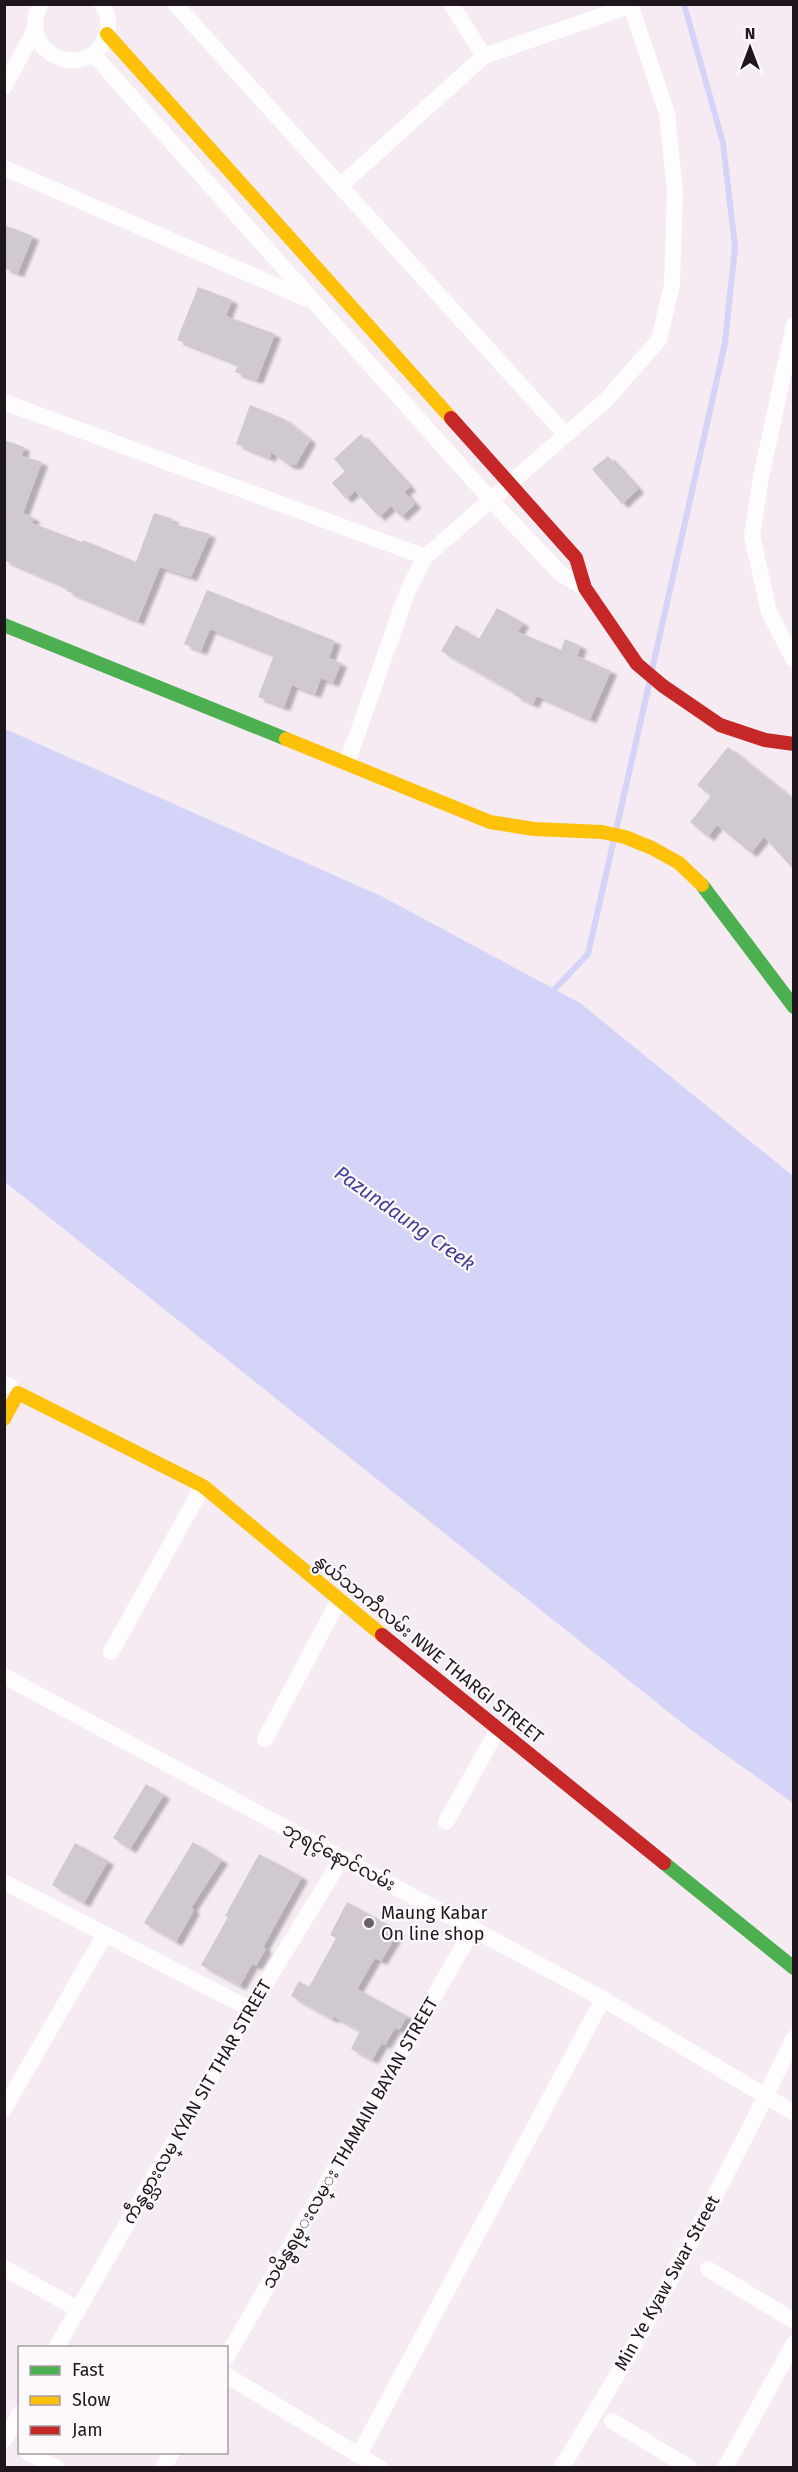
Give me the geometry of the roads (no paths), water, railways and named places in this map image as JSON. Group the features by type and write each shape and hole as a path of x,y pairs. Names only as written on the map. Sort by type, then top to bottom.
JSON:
{"street":[{"path":"39,5 35,18 35,30 39,42 46,52 57,58 75,60 93,54 107,34 108,22 102,4"},
{"path":"175,4 565,434"},
{"path":"451,4 484,56"},
{"path":"340,186 484,56 630,5 667,113 675,191 672,285 659,340 606,400 425,557 408,590 347,763"},
{"path":"4,87 35,30"},
{"path":"107,34 576,558 585,588 636,664 663,686 720,725 765,740 794,744"},
{"path":"93,54 490,499 561,574 585,588"},
{"path":"4,168 313,301"},
{"path":"794,325 761,477 752,536 769,612 794,660"},
{"path":"4,402 425,557"},
{"path":"4,625 490,822 534,829 602,832 625,837 652,848 679,862 704,887 794,1007"},
{"path":"4,1419 11,1388"},
{"name":"နွယ်သာကီလမ်း NWE THARGI STREET","path":"11,1388 203,1486 339,1600 794,1968"},
{"path":"111,1652 203,1486"},
{"path":"265,1739 339,1600"},
{"name":"ဘုရင့်နောင်လမ်း","path":"4,1676 603,1999 794,2113"},
{"path":"446,1822 498,1729"},
{"name":"ကဵန္စစ္သားလမ္ KYAN SIT THAR STREET","path":"57,2346 250,2009 342,1858"},
{"path":"4,1882 250,2009"},
{"name":"သမိန္ဗရမ္းလမ္း THAMAIN BAYAN STREET","path":"228,2355 473,1929"},
{"path":"4,2109 105,1934"},
{"path":"359,2455 603,1999"},
{"name":"Min Ye Kyaw Swar Street","path":"561,2468 596,2412 685,2255 794,2038"},
{"path":"4,2268 78,2309"},
{"path":"708,2269 794,2321"},
{"path":"725,2468 794,2343"},
{"path":"228,2375 380,2468"},
{"path":"18,2416 4,2441 18,2448"},
{"path":"612,2421 690,2468"},
{"path":"31,2454 57,2468"},
{"path":"163,2468 171,2454"}],"water":[{"name":"Pazundaung Creek","path":"5,729 383,897 580,1003 793,1176 793,1803 691,1730 5,1182"}],"waterway":[{"path":"652,670 725,343 735,247 723,143 684,4"},
{"path":"551,993 588,954 650,680"}],"place":[{"name":"Maung Kabar On line shop","path":"369,1923"}]}
